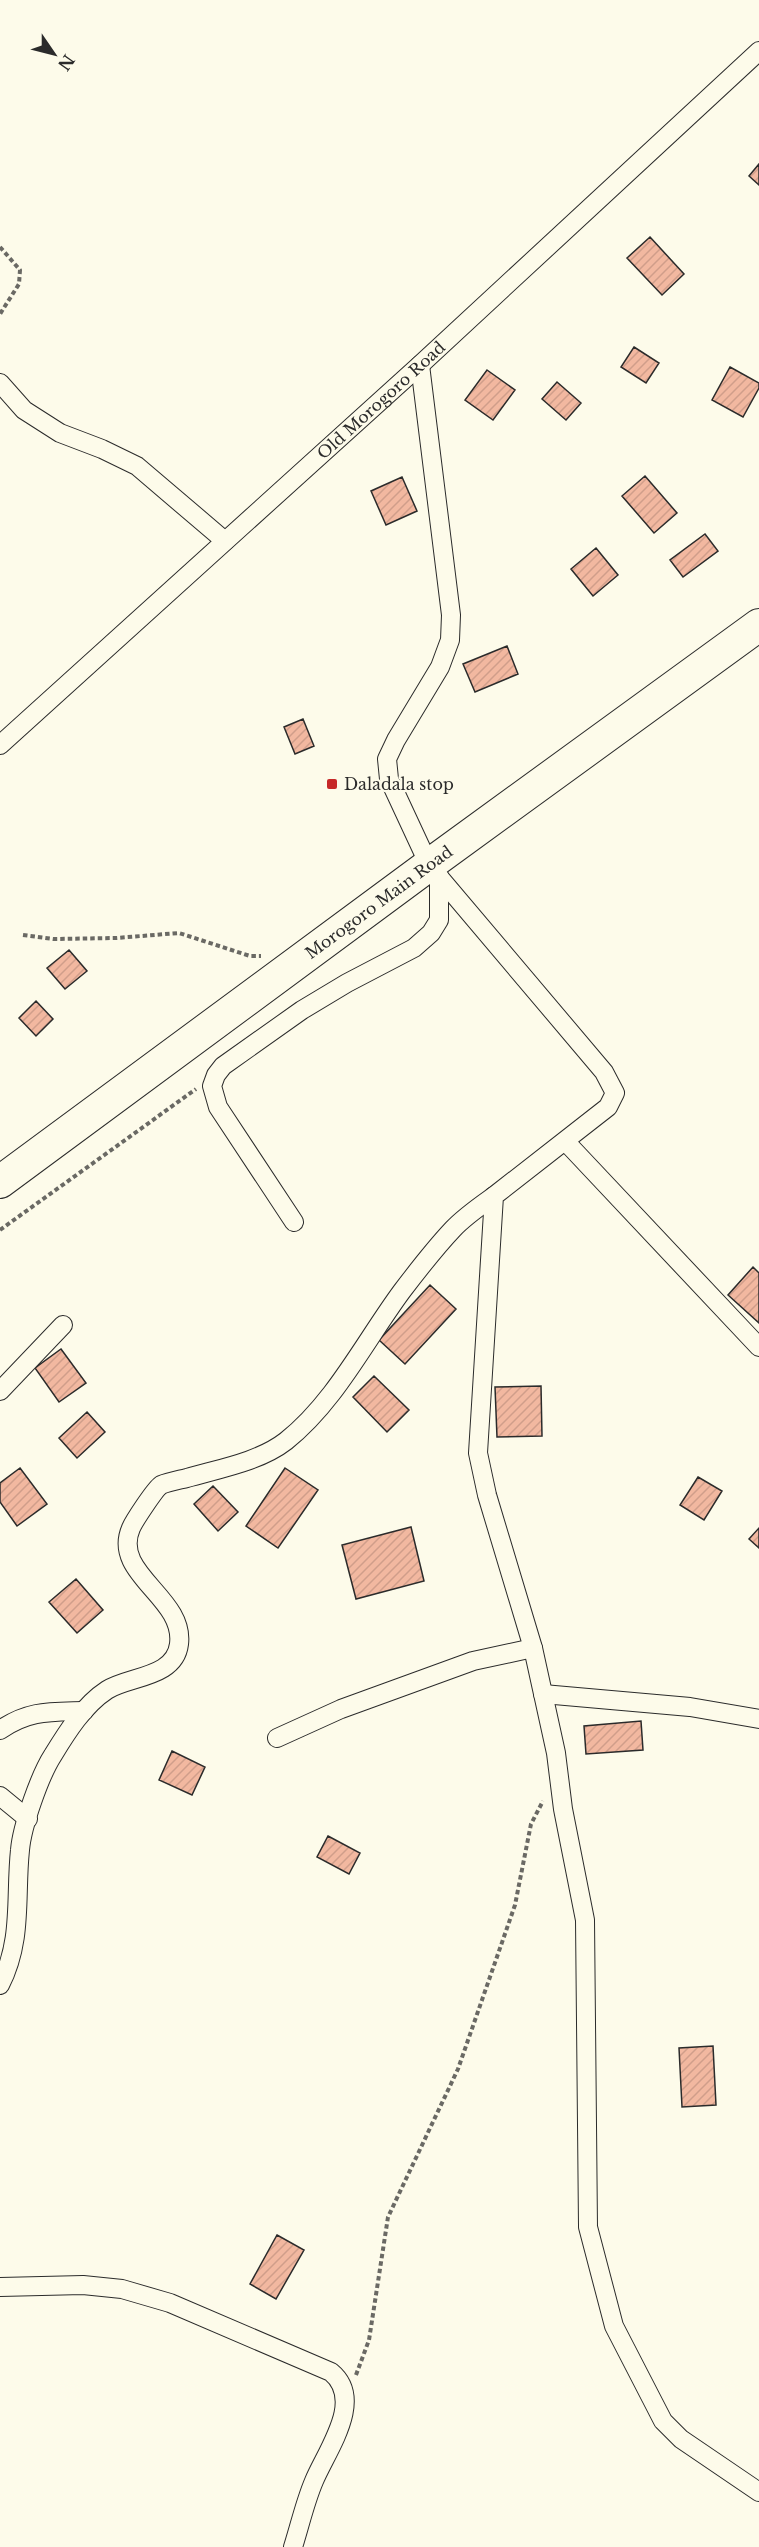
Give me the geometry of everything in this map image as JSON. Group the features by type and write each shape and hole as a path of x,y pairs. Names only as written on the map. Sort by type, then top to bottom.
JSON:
{"highway":[{"name":"Morogoro Main Road","path":"0,1182 304,958 434,870 759,625"}],"street":[{"name":"Old Morogoro Road","path":"0,745 420,365 759,51"},
{"path":"0,1984 7,1971 17,1934 20,1847 37,1788 51,1757 84,1711 108,1689 157,1672 171,1661 180,1645 176,1620 156,1590 137,1571 126,1550 131,1528 159,1486 244,1461 283,1443 310,1420 346,1373 403,1290 454,1228 608,1107 615,1093 604,1072 434,870 389,779 387,759 440,667 450,640 451,615 420,365"},
{"path":"0,382 24,410 60,433 137,466 225,541"},
{"path":"294,1222 218,1107 212,1086 216,1075 260,1039 302,1010 347,983 414,948 431,933 439,920 434,870"},
{"path":"566,1142 759,1347"},
{"path":"494,1196 478,1454 487,1495 533,1648 585,1920 588,2227 614,2326 663,2421 681,2439 759,2492"},
{"path":"0,1391 63,1325"},
{"path":"277,1738 341,1709 473,1661 533,1648"},
{"path":"543,1694 690,1707 759,1719"},
{"path":"0,1730 17,1718 35,1712 84,1711"},
{"path":"0,1796 27,1819"},
{"path":"0,2287 93,2286 122,2289 171,2303 331,2372 340,2380 344,2390 344,2409 338,2429 314,2481 293,2547"}],"path":[{"path":"0,247 20,270 19,284 0,314"},
{"path":"23,935 53,939 179,933 250,956 304,958"},
{"path":"0,1230 216,1075"},
{"path":"344,2409 369,2340 388,2217 458,2070 515,1905 531,1824 558,1771"}],"building":[{"path":"759,164 759,185 749,176"},
{"path":"650,237 684,274 662,295 627,258"},
{"path":"634,347 659,363 646,383 621,367"},
{"path":"730,367 759,383 759,388 743,417 712,400"},
{"path":"487,370 515,390 493,420 465,400"},
{"path":"557,382 581,403 566,420 542,399"},
{"path":"645,476 677,513 654,533 622,496"},
{"path":"402,477 417,511 386,525 371,491"},
{"path":"705,534 718,551 683,577 670,560"},
{"path":"596,548 618,575 593,596 571,569"},
{"path":"507,646 518,674 475,692 463,664"},
{"path":"303,719 314,746 295,754 284,727"},
{"path":"69,950 87,971 65,989 47,968"},
{"path":"36,1001 53,1019 36,1036 19,1018"},
{"path":"753,1267 759,1273 759,1323 728,1295"},
{"path":"430,1285 456,1309 405,1364 379,1340"},
{"path":"61,1349 86,1383 59,1402 35,1368"},
{"path":"374,1376 409,1410 387,1432 353,1397"},
{"path":"541,1386 542,1436 497,1437 495,1387"},
{"path":"87,1412 105,1432 77,1458 59,1438"},
{"path":"20,1468 47,1504 17,1526 0,1502 0,1483"},
{"path":"285,1468 318,1490 278,1548 246,1526"},
{"path":"698,1477 722,1491 704,1520 680,1505"},
{"path":"213,1486 238,1512 218,1531 194,1504"},
{"path":"411,1527 424,1581 356,1599 342,1545"},
{"path":"759,1528 759,1548 749,1539"},
{"path":"76,1579 103,1610 77,1633 49,1602"},
{"path":"641,1721 643,1750 586,1754 584,1726"},
{"path":"172,1751 205,1767 192,1795 159,1780"},
{"path":"328,1836 360,1853 349,1874 317,1857"},
{"path":"713,2046 716,2105 682,2107 679,2048"},
{"path":"277,2235 304,2250 276,2299 250,2284"}],"place":[{"name":"Daladala stop","path":"332,784"}]}
